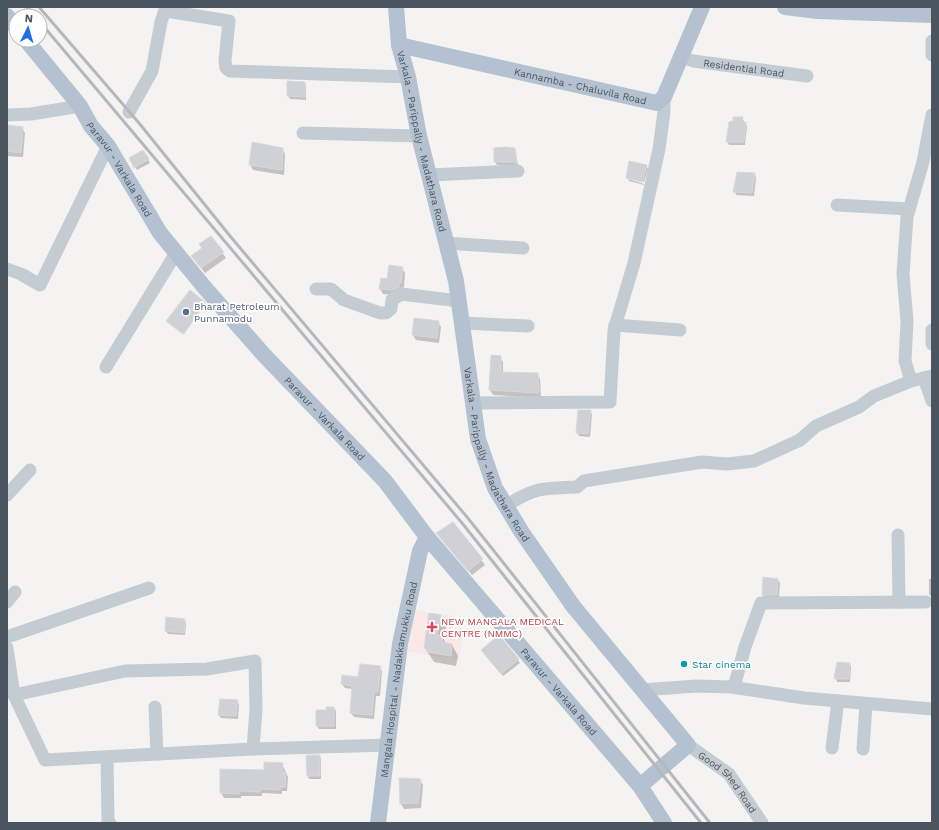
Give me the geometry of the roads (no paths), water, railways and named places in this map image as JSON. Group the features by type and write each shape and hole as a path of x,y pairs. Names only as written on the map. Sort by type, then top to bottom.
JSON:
{"main road":[{"name":"Varkala - Parippally - Madathara Road","path":"396,7 399,45 408,77 419,136 430,175 445,243 456,281 478,439 495,488 573,606 688,745"},
{"path":"664,97 702,7"},
{"path":"785,7 818,11 867,10 932,15"},
{"name":"Kannamba - Chaluvila Road","path":"399,45 658,103 664,97"},
{"name":"Paravur - Varkala Road","path":"33,48 80,106 91,126 108,146 160,233 176,253 264,355 385,481 427,537 640,786"},
{"name":"Mangala Hospital - Nadakkamukku Road","path":"378,823 389,745 400,644 420,551 427,537"},
{"path":"664,823 640,786 688,745"}],"street":[{"path":"129,112 152,71 161,22 166,9 229,21 225,61 226,68 230,71 408,77"},
{"path":"932,41 932,55"},
{"name":"Residential Road","path":"682,57 693,61 807,76"},
{"path":"473,404 610,402 615,325 634,262 659,149 664,112 664,97"},
{"path":"7,115 31,114 80,106"},
{"path":"932,115 923,162 907,217 903,274 906,321 905,360 922,378 932,401"},
{"path":"303,133 419,136"},
{"path":"7,269 21,274 40,285 108,146"},
{"path":"430,175 518,171"},
{"path":"837,205 909,209"},
{"path":"445,243 523,248"},
{"path":"106,367 176,253"},
{"path":"316,288 331,289 344,300 380,313 386,313 391,309 392,300 401,294 459,301"},
{"path":"463,323 528,326"},
{"path":"615,325 680,330"},
{"path":"932,330 932,344"},
{"path":"506,506 521,496 542,488 577,487 584,481 702,462 728,464 754,462 800,440 816,426 854,409 874,396 922,378"},
{"path":"7,495 30,470"},
{"path":"898,535 899,602"},
{"path":"7,637 149,588"},
{"path":"7,602 15,592"},
{"path":"734,687 744,647 761,603 859,601 926,602"},
{"path":"7,648 14,695 45,760 253,749 389,745"},
{"path":"14,695 125,671 208,669 255,661 256,709 253,749"},
{"path":"642,690 696,686 734,687 804,698 932,709"},
{"path":"832,748 838,701"},
{"path":"863,749 866,704"},
{"path":"155,707 157,754"},
{"name":"Good Shed Road","path":"688,745 729,774 762,823"},
{"path":"107,756 108,821 110,823"}],"railway":[{"path":"39,7 139,123 230,236 467,517 710,823"},
{"path":"48,31 462,523 701,823"}],"place":[{"name":"Bharat Petroleum Punnamodu","path":"186,312"},
{"name":"NEW MANGALA MEDICAL CENTRE (NMMC)","path":"432,627"},
{"name":"Star cinema","path":"684,664"}]}
